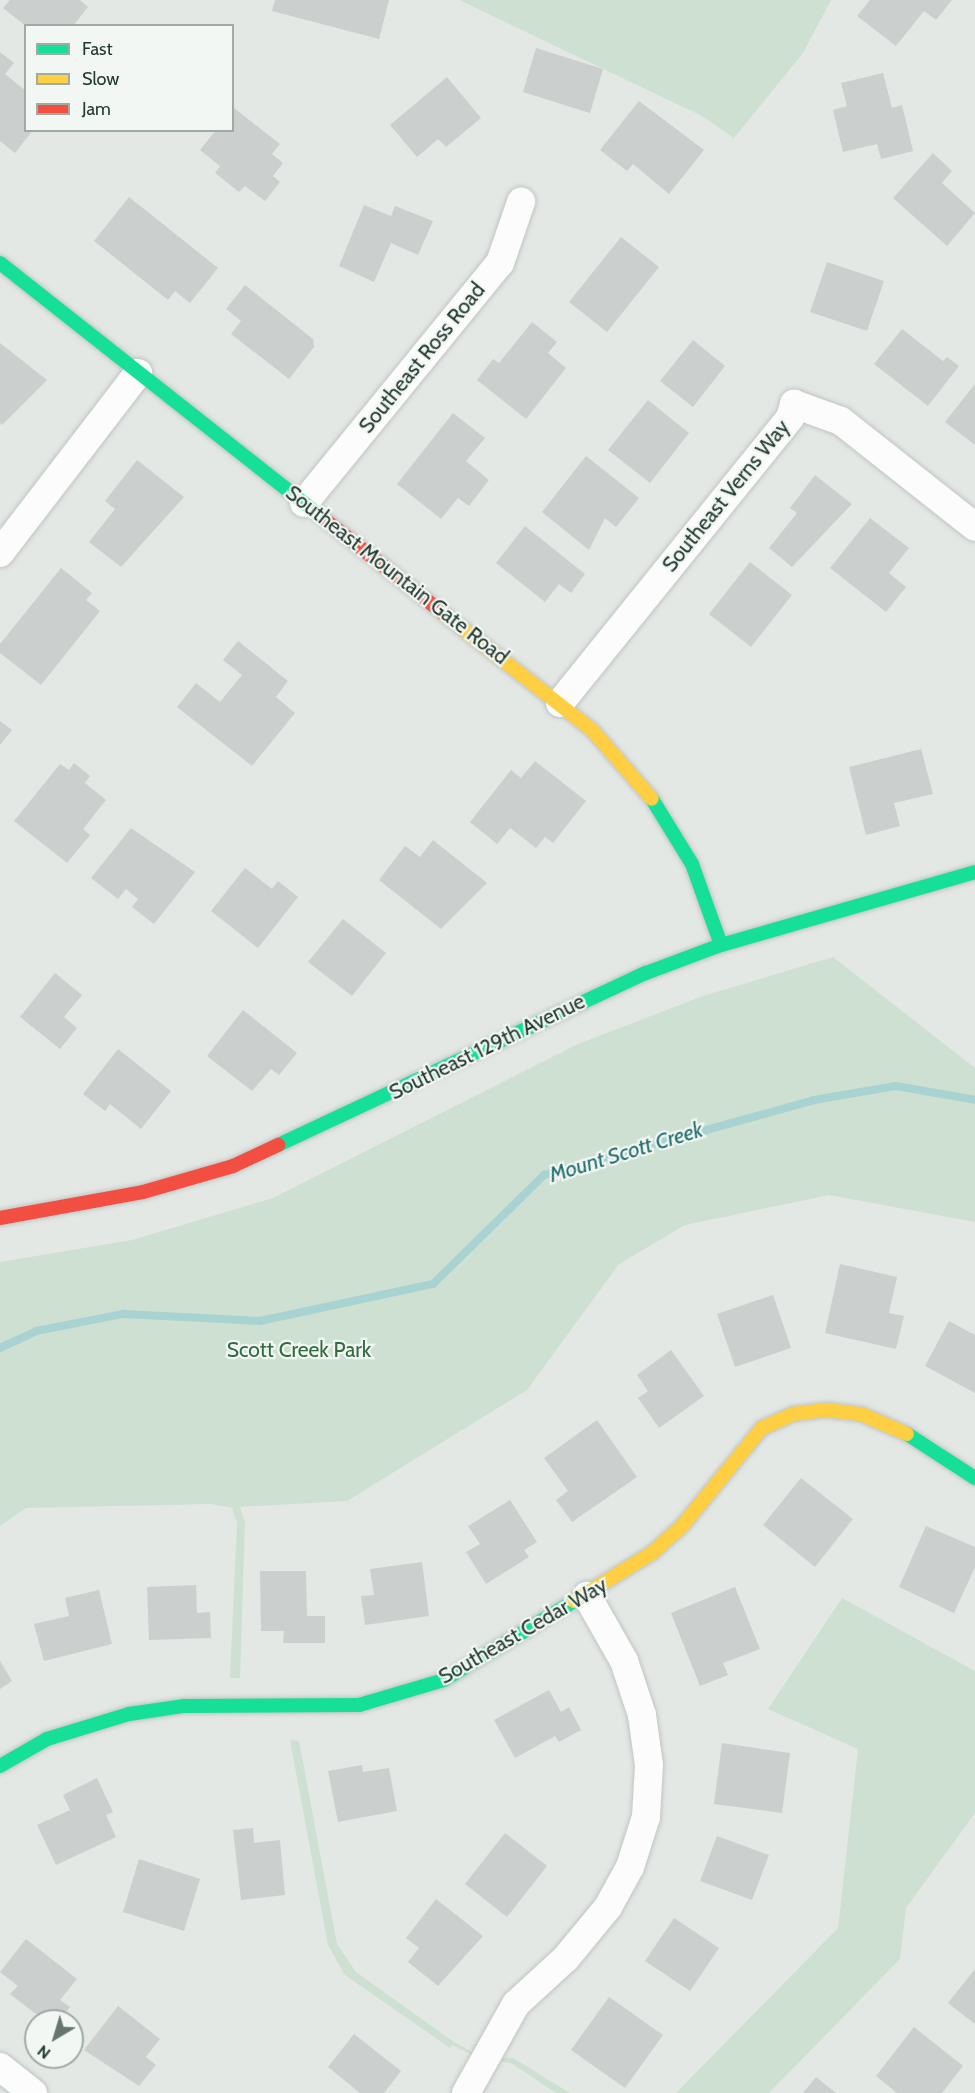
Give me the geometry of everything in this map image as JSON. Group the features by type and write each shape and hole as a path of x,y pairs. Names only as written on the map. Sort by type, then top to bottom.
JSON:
{"street":[{"name":"Southeast Ross Road","path":"304,503 500,263 521,202"},
{"name":"Southeast Mountain Gate Road","path":"0,263 560,703 617,754 666,815 692,864 721,945"},
{"path":"0,554 138,373"},
{"name":"Southeast Verns Way","path":"560,703 790,418 794,404 841,421 975,527"},
{"name":"Southeast 129th Avenue","path":"0,1218 142,1192 233,1166 615,985 721,945 975,872"},
{"name":"Southeast Cedar Way","path":"0,1766 57,1735 129,1714 184,1706 359,1705 404,1695 444,1680 587,1596 682,1526 762,1428 794,1414 827,1410 872,1418 895,1426 975,1478"},
{"path":"466,2093 516,2004 566,1958 608,1907 630,1867 646,1817 649,1765 642,1715 624,1661 587,1596"},
{"path":"0,2067 33,2093"}],"green space":[{"path":"459,0 831,0 803,53 734,138 702,116"},
{"name":"Scott Creek Park","path":"833,957 975,1068 975,1222 829,1195 685,1225 619,1264 527,1390 347,1501 240,1507 245,1523 240,1678 230,1678 237,1523 232,1508 211,1504 26,1508 0,1526 0,1262 132,1240 273,1198 578,1044 703,996"},
{"path":"842,1598 975,1671 975,1813 906,1908 900,1959 769,2093 676,2093 838,1928 858,1749 768,1709"},
{"path":"290,1740 299,1741 337,1944 356,1972 454,2042 482,2057 513,2058 570,2093 556,2093 511,2063 481,2059 452,2045 450,2048 345,1975 328,1945"}],"building":[{"path":"10,0 80,0 88,7 75,24 24,24 3,8"},
{"path":"275,0 389,0 379,39 272,11"},
{"path":"870,0 952,0 936,20 924,11 896,46 857,16"},
{"path":"536,48 603,69 590,113 523,92"},
{"path":"0,52 14,63 5,74 24,89 24,132 31,132 15,153 0,141"},
{"path":"883,73 892,108 902,105 913,151 881,159 877,144 843,152 833,110 847,106 841,83"},
{"path":"447,77 481,118 446,147 438,139 417,157 390,125"},
{"path":"639,101 704,150 669,194 633,164 627,171 600,150"},
{"path":"234,108 280,144 272,154 283,163 273,176 280,182 265,201 245,186 239,192 215,173 220,166 200,150 214,132 234,132"},
{"path":"933,153 952,171 942,183 975,213 947,246 893,198"},
{"path":"129,197 218,268 190,303 175,291 168,300 94,241"},
{"path":"364,205 391,216 395,206 433,221 418,255 391,243 374,282 339,266"},
{"path":"621,237 659,267 607,332 569,302"},
{"path":"827,262 884,281 867,331 810,312"},
{"path":"245,285 313,339 314,347 289,379 231,334 241,321 226,309"},
{"path":"532,322 557,342 548,353 566,368 526,419 477,380 493,359 499,363"},
{"path":"902,329 943,361 947,357 959,366 928,406 874,364"},
{"path":"693,340 725,366 693,407 660,381"},
{"path":"0,343 47,380 2,425 0,423"},
{"path":"975,384 975,445 945,422"},
{"path":"648,400 689,433 650,483 608,450"},
{"path":"453,413 485,438 466,461 489,480 469,506 458,498 441,519 397,484"},
{"path":"586,456 639,498 616,527 605,518 589,550 542,512"},
{"path":"137,460 184,497 121,567 89,542 115,509 105,501"},
{"path":"815,475 852,504 792,567 769,548 797,513 790,508"},
{"path":"870,518 909,548 889,573 906,587 886,612 830,568"},
{"path":"525,526 585,574 571,593 559,584 545,602 496,563"},
{"path":"750,562 792,595 751,647 709,614"},
{"path":"61,568 92,593 86,600 100,611 41,685 0,653 0,644"},
{"path":"238,641 288,681 276,697 295,713 252,766 177,707 196,683 220,702 242,675 223,660"},
{"path":"0,721 12,730 0,745"},
{"path":"921,749 933,794 894,803 900,826 866,835 849,767"},
{"path":"535,761 586,801 553,843 545,837 536,848 510,828 497,844 470,822 511,770 521,778"},
{"path":"74,763 90,776 85,783 106,800 83,829 90,835 67,863 14,821 60,764 69,770"},
{"path":"131,828 195,872 154,924 132,907 138,899 126,889 118,899 91,878"},
{"path":"433,840 487,883 441,929 379,880 405,846 420,857"},
{"path":"245,868 272,889 278,881 298,897 258,948 211,911"},
{"path":"343,919 386,953 352,996 308,962"},
{"path":"55,973 82,995 64,1017 77,1028 60,1049 20,1017"},
{"path":"243,1010 297,1053 279,1075 271,1069 252,1091 207,1056"},
{"path":"118,1049 171,1091 141,1129 110,1104 105,1111 83,1094"},
{"path":"840,1264 897,1277 889,1313 904,1316 896,1349 825,1333"},
{"path":"773,1295 791,1348 735,1367 717,1314"},
{"path":"949,1321 975,1335 975,1393 925,1366"},
{"path":"671,1350 704,1396 659,1428 638,1398 648,1391 637,1375"},
{"path":"597,1420 637,1477 572,1522 556,1500 568,1491 544,1458"},
{"path":"801,1478 853,1519 815,1567 763,1525"},
{"path":"510,1500 537,1542 524,1550 529,1557 486,1584 466,1552 480,1544 468,1526"},
{"path":"926,1526 975,1547 975,1567 954,1613 899,1587"},
{"path":"422,1562 429,1616 365,1625 361,1596 374,1595 370,1569"},
{"path":"260,1571 306,1571 307,1616 325,1616 325,1643 283,1643 284,1631 261,1631"},
{"path":"196,1585 197,1613 210,1612 211,1638 149,1640 147,1587"},
{"path":"735,1587 760,1649 723,1663 728,1675 700,1686 671,1613"},
{"path":"99,1590 112,1644 44,1661 34,1624 69,1616 65,1598"},
{"path":"0,1661 12,1681 0,1689"},
{"path":"549,1690 561,1712 569,1707 581,1730 559,1742 555,1736 515,1758 494,1720"},
{"path":"722,1743 790,1753 782,1813 714,1804"},
{"path":"362,1765 363,1772 389,1768 397,1811 338,1822 328,1771"},
{"path":"97,1778 113,1812 106,1815 116,1837 56,1865 37,1825 70,1810 63,1795"},
{"path":"253,1828 254,1843 280,1840 285,1895 241,1900 233,1830"},
{"path":"505,1833 547,1866 507,1917 465,1884"},
{"path":"717,1836 769,1855 752,1900 700,1881"},
{"path":"139,1859 200,1879 184,1931 123,1912"},
{"path":"436,1899 483,1936 438,1986 408,1962 419,1948 406,1938"},
{"path":"674,1918 719,1948 690,1991 645,1961"},
{"path":"26,1939 77,1979 60,2000 70,2007 68,2009 29,2009 10,1994 18,1986 0,1972"},
{"path":"975,1969 975,2024 948,2003"},
{"path":"609,1997 663,2035 625,2088 571,2050"},
{"path":"118,2006 160,2039 146,2057 156,2065 139,2086 84,2050"},
{"path":"914,2027 963,2066 942,2093 897,2093 876,2076"},
{"path":"354,2034 401,2071 384,2093 360,2093 328,2067"},
{"path":"816,2077 836,2093 803,2093"}],"waterway":[{"name":"Mount Scott Creek","path":"0,1348 36,1331 123,1314 260,1321 433,1284 544,1175 814,1100 896,1086 975,1100"}],"traffic: fast":[{"path":"0,263 323,518"},
{"path":"652,799 692,864 721,945"},
{"path":"278,1145 646,973 721,945 975,872"},
{"path":"907,1434 975,1478"},
{"path":"0,1766 47,1739 129,1714 184,1706 359,1705 444,1680 574,1601"}],"traffic: slow":[{"path":"444,614 592,730 652,799"},
{"path":"574,1601 652,1553 682,1526 762,1428 793,1414 827,1410 861,1414 907,1434"}],"traffic: jam":[{"path":"323,518 444,614"},
{"path":"0,1218 143,1192 233,1166 278,1145"}]}
